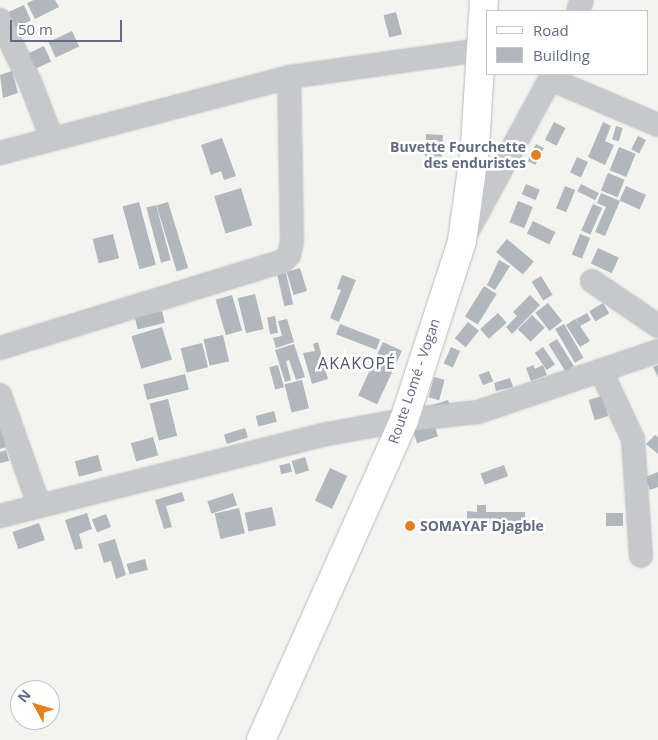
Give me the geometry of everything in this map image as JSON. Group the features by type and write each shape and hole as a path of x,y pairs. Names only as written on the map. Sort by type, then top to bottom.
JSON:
{"main road":[{"name":"Route Lomé - Vogan","path":"261,740 404,420 462,241 475,147 484,0"}],"street":[{"path":"0,20 30,82 52,140"},
{"path":"0,153 289,77 481,50"},
{"path":"462,241 552,76 658,125"},
{"path":"0,348 283,261 289,255 292,242 289,77"},
{"path":"592,281 658,326"},
{"path":"0,516 327,434 404,420 478,412 658,351"},
{"path":"601,371 633,439 641,556"},
{"path":"0,395 39,505"}],"building":[{"path":"34,0 55,0 59,7 35,19 27,3"},
{"path":"24,5 31,21 8,31 1,15"},
{"path":"396,12 402,34 389,38 383,15"},
{"path":"72,31 79,46 56,57 48,42"},
{"path":"44,46 51,61 30,71 23,56"},
{"path":"12,71 18,93 3,98 0,75"},
{"path":"554,122 566,128 557,146 545,140"},
{"path":"603,122 611,126 605,141 614,145 605,165 588,157"},
{"path":"616,126 623,128 619,141 612,139"},
{"path":"426,134 443,135 442,157 425,156"},
{"path":"638,136 646,140 639,153 631,149"},
{"path":"222,138 236,176 224,180 221,171 211,175 201,145"},
{"name":"Buvette Fourchette des enduristes","path":"536,144 544,148 535,165 527,161"},
{"path":"619,147 636,154 626,177 610,170"},
{"path":"577,157 588,162 581,177 570,173"},
{"path":"608,173 625,180 618,197 601,191"},
{"path":"526,184 540,190 536,200 522,194"},
{"path":"581,184 599,193 595,200 577,191"},
{"path":"565,186 575,190 566,212 556,208"},
{"path":"626,186 646,195 640,210 619,201"},
{"path":"241,188 252,225 226,233 214,196"},
{"path":"601,193 620,201 605,236 595,232 606,207 597,203"},
{"path":"518,201 533,207 524,228 509,222"},
{"path":"139,202 156,265 139,269 123,206"},
{"path":"168,202 188,268 177,271 157,206"},
{"path":"593,204 602,208 590,235 581,230"},
{"path":"156,205 171,260 161,263 146,208"},
{"path":"533,221 555,232 549,245 527,234"},
{"path":"113,234 119,258 99,263 93,239"},
{"path":"580,234 590,238 582,259 572,254"},
{"path":"507,239 534,261 523,275 496,252"},
{"path":"598,248 619,258 612,273 591,263"},
{"path":"499,260 510,266 495,290 487,285"},
{"path":"300,268 307,291 294,295 287,272"},
{"path":"286,273 293,304 284,306 277,275"},
{"path":"342,275 356,280 339,322 330,318 341,290 337,289"},
{"path":"541,276 553,295 543,300 532,282"},
{"path":"484,286 497,294 478,324 465,317"},
{"path":"255,294 264,329 246,333 238,298"},
{"path":"232,295 242,331 226,335 216,300"},
{"path":"530,295 540,305 512,334 506,327 517,316 513,312"},
{"path":"548,303 562,321 550,331 535,313"},
{"path":"603,303 609,313 595,322 589,311"},
{"path":"162,311 165,323 138,329 135,318"},
{"path":"498,313 507,323 489,339 480,329"},
{"path":"587,313 591,320 580,326 590,341 580,347 566,325 575,319 579,324 576,319"},
{"path":"532,315 545,328 531,342 518,329"},
{"path":"275,316 278,333 270,334 267,317"},
{"path":"287,319 294,342 276,348 273,338 282,336 278,321"},
{"path":"468,322 479,331 466,347 455,338"},
{"path":"340,324 380,339 376,350 336,334"},
{"path":"564,324 584,358 575,363 555,329"},
{"path":"162,327 172,360 141,369 131,336"},
{"path":"223,335 229,361 210,366 204,339"},
{"path":"557,339 574,366 565,371 549,344"},
{"path":"318,342 328,379 312,384 303,353 315,351 313,344"},
{"path":"383,342 402,351 377,404 358,395"},
{"path":"202,343 208,367 187,373 181,348"},
{"path":"294,344 305,377 296,380 289,360 286,361 291,380 285,382 275,350"},
{"path":"451,347 460,351 453,368 444,363"},
{"path":"543,347 555,364 547,370 535,353"},
{"path":"278,365 284,387 275,390 269,367"},
{"path":"533,365 535,369 543,365 547,375 531,381 526,368"},
{"path":"658,365 658,377 653,367"},
{"path":"489,371 493,381 483,385 479,375"},
{"path":"185,374 189,390 147,400 143,384"},
{"path":"434,377 445,380 439,400 429,397"},
{"path":"510,378 513,387 496,391 494,383"},
{"path":"302,380 309,408 292,412 285,384"},
{"path":"602,396 608,416 595,420 589,400"},
{"path":"168,399 177,436 159,440 150,404"},
{"path":"448,400 451,410 430,406"},
{"path":"274,411 277,422 258,427 256,416"},
{"path":"434,424 438,436 417,443 413,431"},
{"path":"0,427 6,447 0,449"},
{"path":"245,428 248,438 227,444 224,434"},
{"path":"655,435 658,437 658,454 646,444"},
{"path":"153,437 158,455 136,462 131,443"},
{"path":"6,450 9,461 0,463 0,452"},
{"path":"98,455 102,470 79,477 75,461"},
{"path":"305,457 309,470 296,474 292,461"},
{"path":"290,463 292,472 281,474 279,465"},
{"path":"504,465 508,476 485,485 481,474"},
{"path":"330,468 347,476 332,509 315,501"},
{"path":"658,472 658,487 650,490 645,477"},
{"path":"182,492 185,501 166,506 172,527 164,529 155,500"},
{"path":"233,493 237,505 211,514 207,501"},
{"path":"477,505 486,505 486,512 525,512 525,524 467,524 467,511 477,512"},
{"path":"272,507 276,526 249,531 245,513"},
{"path":"239,508 245,533 220,539 215,514"},
{"path":"87,513 92,529 79,534 83,548 75,550 65,520"},
{"path":"606,513 623,513 623,526 606,526"},
{"path":"106,514 111,527 97,532 92,519"},
{"path":"39,523 45,540 18,549 13,532"},
{"path":"115,539 126,575 116,579 111,561 104,563 98,544"},
{"path":"145,559 148,570 129,575 127,564"}],"place":[{"name":"Buvette Fourchette des enduristes","path":"536,155"},
{"name":"SOMAYAF Djagble","path":"410,526"}],"district":[{"name":"AKAKOPÉ","path":"357,363"}]}
